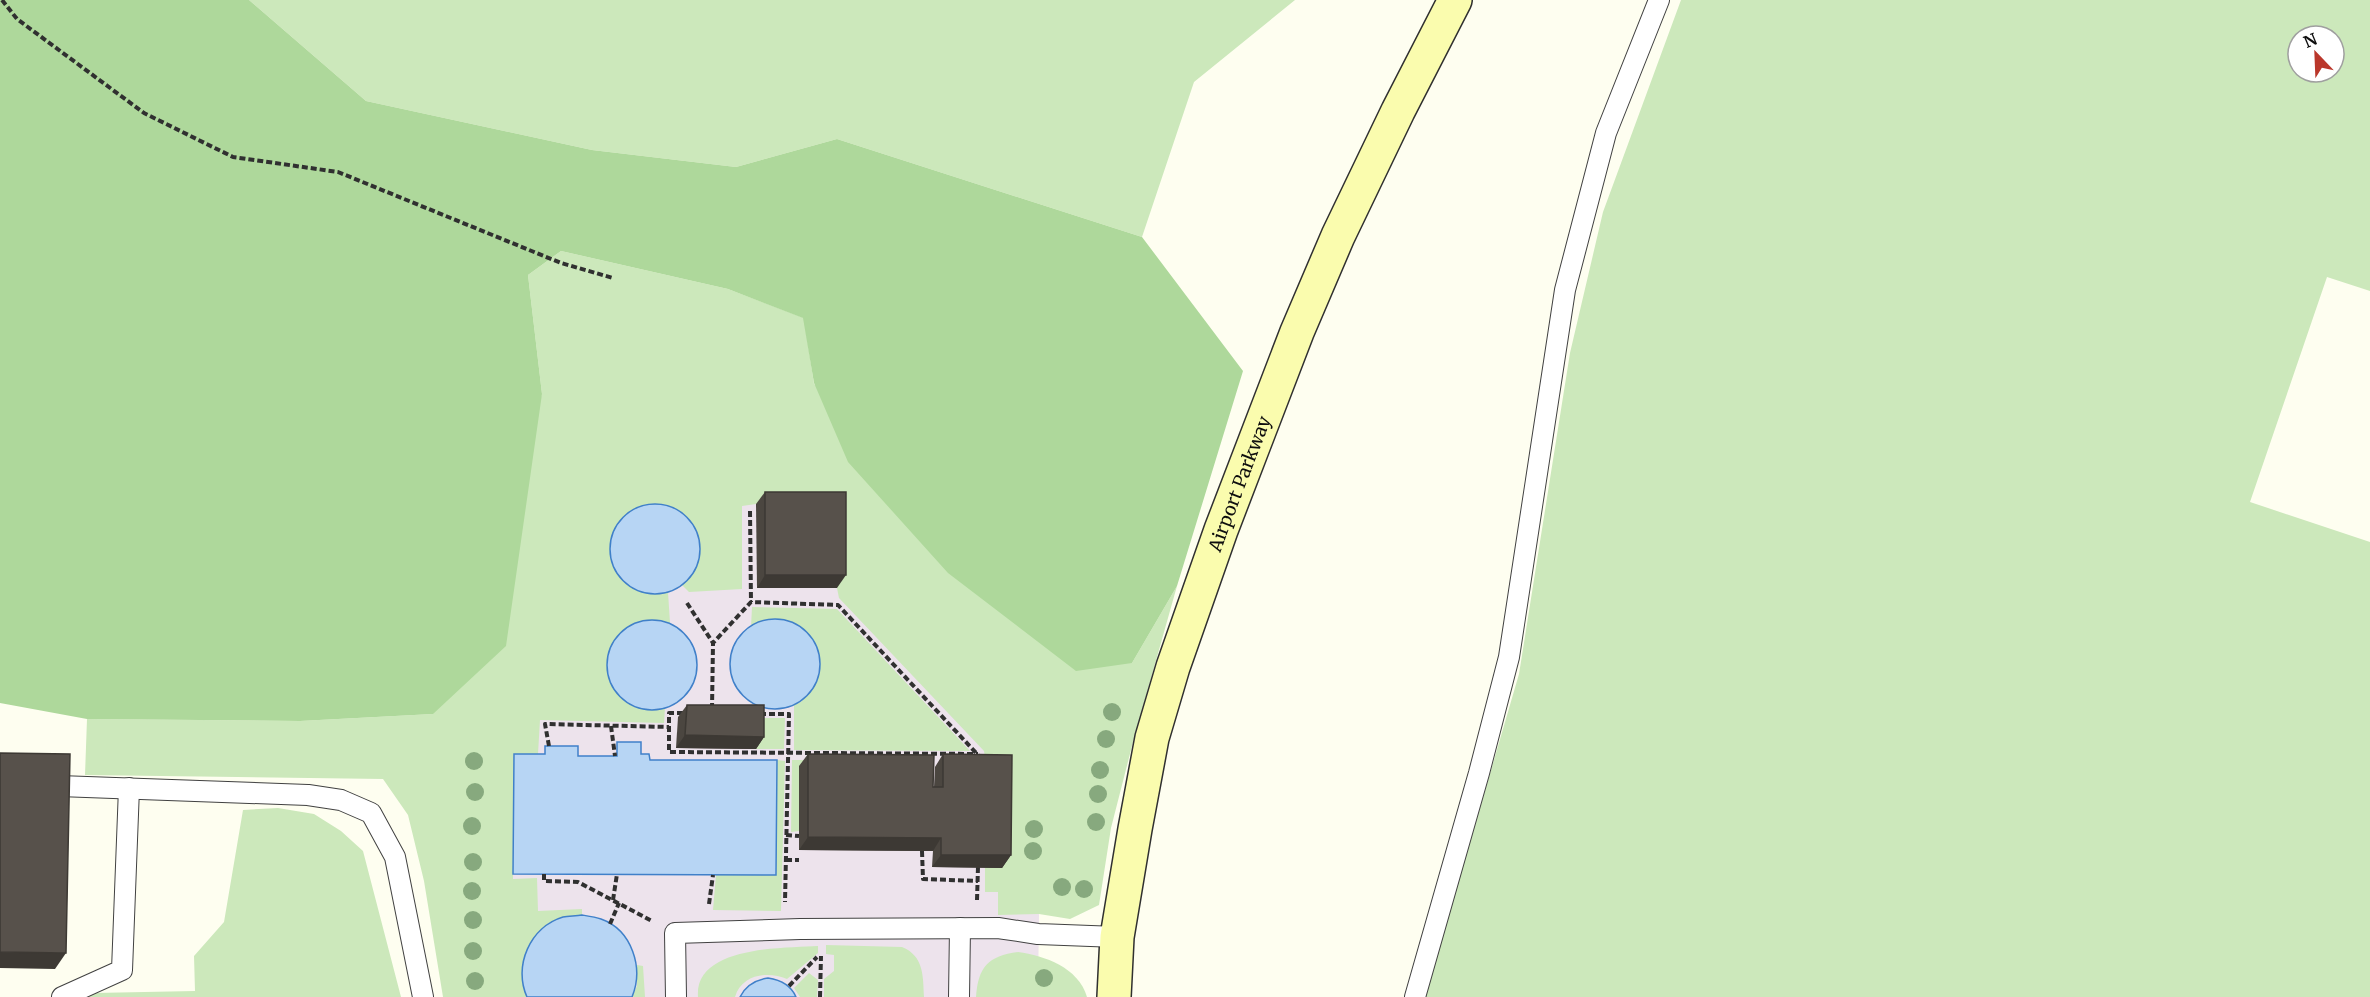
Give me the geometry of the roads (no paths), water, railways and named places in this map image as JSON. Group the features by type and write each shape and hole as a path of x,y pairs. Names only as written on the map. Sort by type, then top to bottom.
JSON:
{"main road":[{"name":"Airport Parkway","path":"1114,997 1117,937 1152,738 1173,667 1221,530 1297,332 1338,236 1455,0"}],"lane":[{"path":"1415,997 1479,773 1509,657 1565,290 1606,132 1659,0"},
{"path":"59,786 308,795 341,800 371,813 395,857 423,997"},
{"path":"62,997 122,970 129,788"},
{"path":"959,997 960,928"},
{"path":"676,997 675,933 784,929 998,928 1038,934 1117,937"}],"water":[{"path":"655,504 672,508 687,517 696,532 700,549 696,566 687,581 672,590 655,594 638,590 623,581 614,566 610,549 614,532 623,517 638,508"},
{"path":"775,619 792,623 807,632 816,647 820,664 816,681 807,696 792,705 775,709 758,705 743,696 734,681 730,664 734,647 743,632 758,623"},
{"path":"652,620 669,624 684,633 693,648 697,665 693,682 684,697 669,706 652,710 635,706 620,697 611,682 607,665 611,648 620,633 635,624"},
{"path":"617,742 641,742 641,754 649,754 650,760 777,760 776,875 513,874 514,754 545,754 545,746 578,746 578,756 617,756"},
{"path":"582,915 612,924 628,941 636,962 637,974 632,997 527,997 522,973 527,949 533,939 551,922 563,917"},
{"path":"768,978 785,984 796,997 740,997 751,984"}]}
